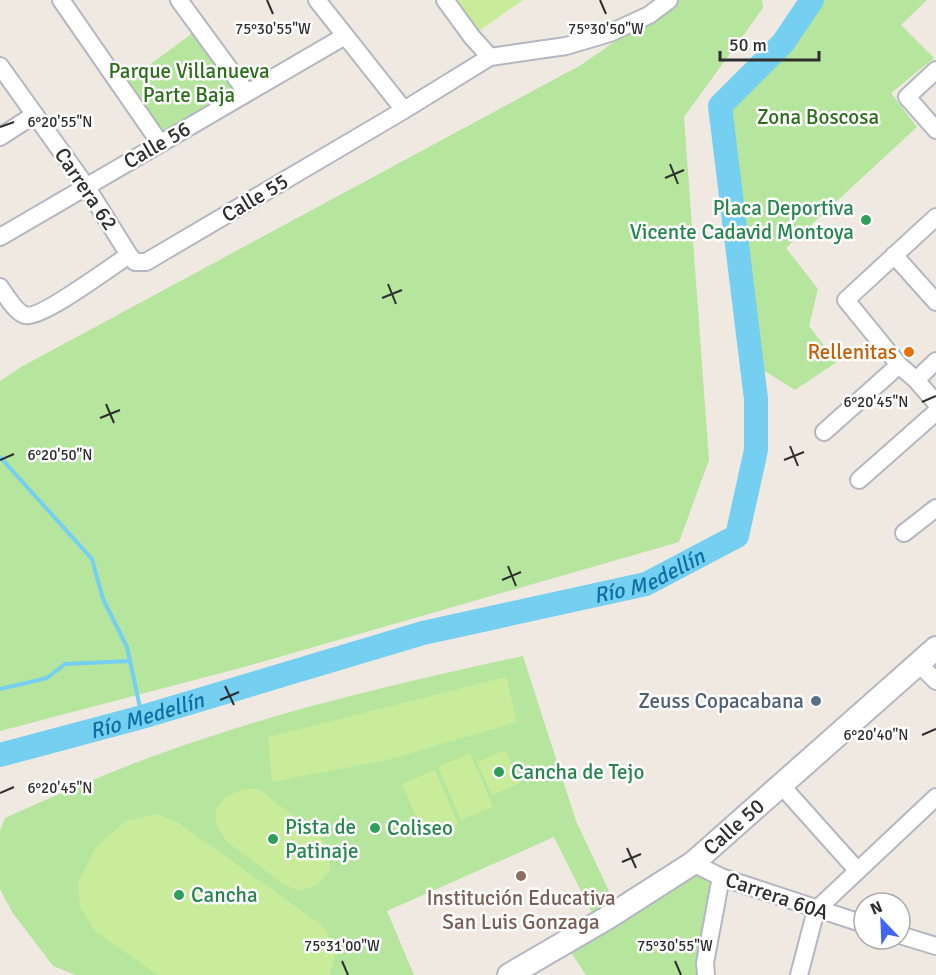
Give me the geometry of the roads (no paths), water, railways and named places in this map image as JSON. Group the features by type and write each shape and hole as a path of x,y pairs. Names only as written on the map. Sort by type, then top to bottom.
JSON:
{"main road":[{"name":"Calle 50","path":"509,975 607,918 693,863 936,648"}],"street":[{"path":"61,0 160,143"},
{"path":"179,0 247,93"},
{"path":"317,0 404,110"},
{"path":"446,0 472,37 490,57 566,46 610,33 649,15 669,0"},
{"name":"Calle 56","path":"0,237 345,36"},
{"name":"Calle 55","path":"129,255 135,262 141,264 146,262 490,57"},
{"name":"Carrera 62","path":"0,66 86,186 129,255"},
{"path":"936,70 908,97 936,130"},
{"path":"0,137 34,115"},
{"path":"936,217 846,300 899,365 936,403"},
{"path":"0,287 21,313 33,316 49,309 129,255"},
{"path":"894,255 936,302"},
{"path":"916,380 936,361"},
{"path":"824,432 899,365"},
{"path":"859,480 936,412"},
{"path":"904,533 936,508"},
{"path":"919,664 936,681"},
{"path":"781,785 857,870"},
{"path":"799,975 816,910 936,797"},
{"name":"Carrera 60A","path":"693,863 721,878 852,920"},
{"path":"706,975 705,963 721,878"},
{"path":"912,939 936,946"}],"waterway":[{"name":"Río Medellín","path":"0,755 142,717 423,633 646,584 737,536 756,450 756,399 720,106 783,43 812,0"},
{"path":"0,457 92,559 103,599 127,647 142,717"},
{"path":"0,689 47,678 65,664 130,661"}],"place":[{"name":"Placa Deportiva Vicente Cadavid Montoya","path":"866,220"},
{"name":"Rellenitas","path":"909,352"},
{"name":"Zeuss Copacabana","path":"816,701"},
{"name":"Cancha de Tejo","path":"499,772"},
{"name":"Coliseo","path":"375,828"},
{"name":"Pista de Patinaje","path":"273,839"},
{"name":"Institución Educativa San Luis Gonzaga","path":"521,876"},
{"name":"Cancha","path":"179,895"}],"park label":[{"name":"Parque Villanueva Parte Baja","path":"189,83"},
{"name":"Zona Boscosa","path":"818,117"}]}
